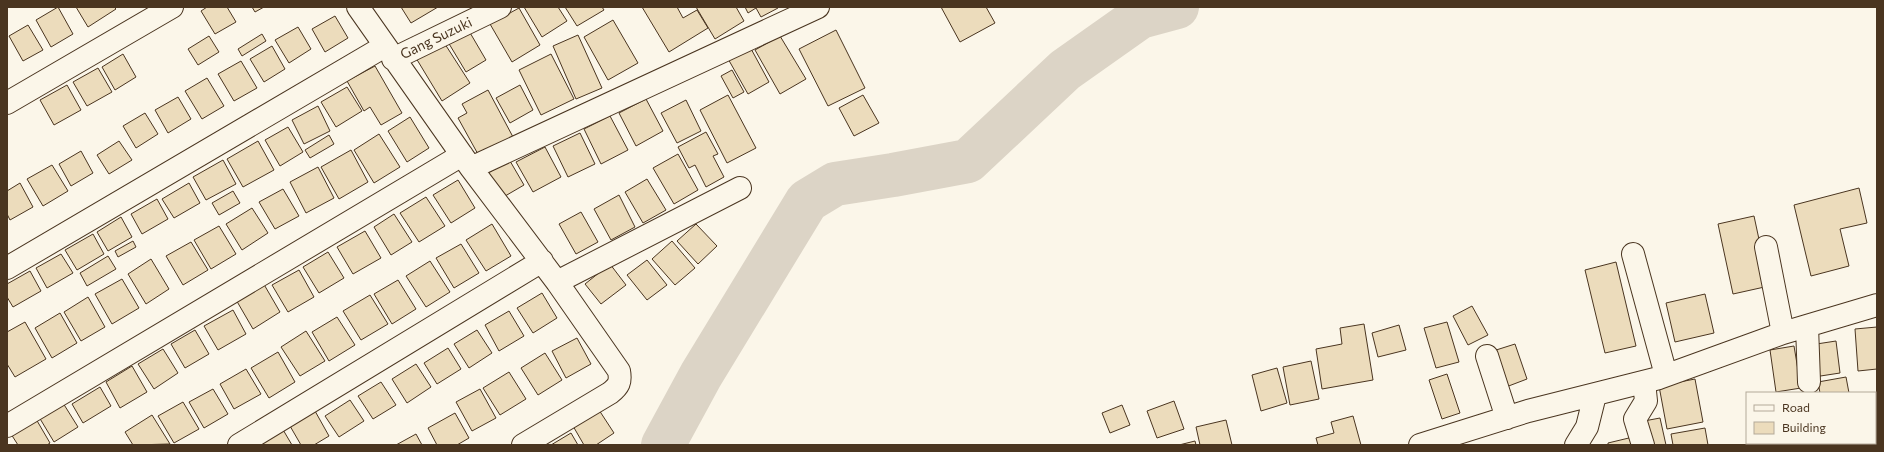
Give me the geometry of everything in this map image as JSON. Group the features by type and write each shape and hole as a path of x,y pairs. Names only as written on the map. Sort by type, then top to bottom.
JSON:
{"street":[{"path":"7,103 172,7"},
{"path":"358,7 466,162 542,261 619,371 620,380 618,386 610,393 523,445"},
{"name":"Gang Suzuki","path":"7,268 389,52 500,7"},
{"path":"7,426 466,162 818,7"},
{"path":"557,282 740,188"},
{"path":"1766,247 1783,334"},
{"path":"1633,254 1666,375"},
{"path":"239,445 542,261"},
{"path":"1420,445 1444,441 1506,418 1644,382 1807,326 1877,305"},
{"path":"1807,326 1809,382"},
{"path":"1487,356 1506,418"},
{"path":"1643,445 1634,419 1646,401 1644,382"},
{"path":"1576,445 1587,427 1595,395"}],"building":[{"path":"58,7 73,34 51,47 36,20"},
{"path":"76,7 114,7 116,9 88,27"},
{"path":"207,7 227,7 236,22 215,34 201,11"},
{"path":"252,7 264,7 255,12"},
{"path":"401,7 438,7 411,23"},
{"path":"524,7 558,7 567,21 542,37"},
{"path":"565,7 602,7 604,10 577,26"},
{"path":"642,7 677,7 683,18 697,10 708,28 669,52"},
{"path":"696,7 736,7 744,21 715,39"},
{"path":"745,7 778,8 761,17 756,8 748,13"},
{"path":"941,7 986,7 995,23 960,42"},
{"path":"519,8 540,45 512,62 490,24"},
{"path":"335,16 348,38 325,52 312,29"},
{"path":"613,20 638,63 608,80 584,37"},
{"path":"28,25 43,50 23,61 9,36"},
{"path":"298,27 311,49 289,63 275,40"},
{"path":"836,30 865,88 828,106 799,49"},
{"path":"469,31 486,60 466,72 448,42"},
{"path":"262,34 266,41 242,56 238,49"},
{"path":"578,35 602,88 576,99 553,46"},
{"path":"209,36 219,52 198,65 188,49"},
{"path":"780,36 806,79 780,94 755,50"},
{"path":"443,41 470,83 442,101 416,58"},
{"path":"749,45 769,82 748,94 727,57"},
{"path":"272,46 285,69 264,82 250,59"},
{"path":"123,54 136,77 115,90 102,67"},
{"path":"551,54 574,99 541,115 519,70"},
{"path":"241,61 257,88 234,101 218,74"},
{"path":"375,66 402,113 381,125 370,107 364,111 347,81"},
{"path":"98,68 112,92 87,106 73,82"},
{"path":"732,70 744,92 733,98 721,76"},
{"path":"207,78 224,106 202,119 185,91"},
{"path":"67,85 81,110 54,125 40,100"},
{"path":"520,85 533,110 510,123 496,98"},
{"path":"347,87 362,111 336,127 321,102"},
{"path":"488,90 513,137 479,156 458,118 467,113 462,104"},
{"path":"728,95 756,148 727,163 700,110"},
{"path":"863,95 879,123 854,136 839,108"},
{"path":"178,97 191,119 168,133 155,110"},
{"path":"646,99 663,131 636,146 619,113"},
{"path":"686,100 701,131 677,143 661,113"},
{"path":"318,106 330,131 304,144 292,120"},
{"path":"145,113 158,134 136,148 123,126"},
{"path":"610,116 628,150 601,164 584,129"},
{"path":"410,117 429,148 407,162 388,131"},
{"path":"288,127 303,152 280,166 265,140"},
{"path":"706,132 718,154 713,156 724,177 706,187 695,165 689,168 678,147"},
{"path":"580,133 595,164 568,177 553,146"},
{"path":"379,134 400,167 374,183 354,150"},
{"path":"329,135 334,144 310,158 305,150"},
{"path":"119,141 132,160 109,174 97,155"},
{"path":"258,141 274,170 243,187 227,159"},
{"path":"545,147 561,177 533,192 516,162"},
{"path":"351,150 368,182 339,199 321,167"},
{"path":"81,151 93,173 71,186 59,164"},
{"path":"678,154 698,190 674,204 653,168"},
{"path":"223,160 236,184 206,200 193,177"},
{"path":"510,161 524,185 500,199 486,174"},
{"path":"52,165 68,191 43,206 27,179"},
{"path":"318,167 334,198 306,213 290,182"},
{"path":"647,179 666,210 643,223 625,192"},
{"path":"458,180 475,208 451,223 433,195"},
{"path":"20,183 33,207 10,220 7,214 7,191"},
{"path":"189,183 200,203 174,218 162,199"},
{"path":"1859,188 1867,223 1840,229 1849,266 1811,276 1794,205"},
{"path":"283,189 299,216 275,229 259,202"},
{"path":"233,191 240,203 219,215 212,203"},
{"path":"619,195 635,227 611,240 594,209"},
{"path":"426,197 445,226 419,242 400,213"},
{"path":"157,199 168,219 142,234 131,214"},
{"path":"252,208 268,233 242,250 226,224"},
{"path":"581,212 598,242 576,254 559,224"},
{"path":"394,214 412,242 391,255 374,227"},
{"path":"1754,216 1769,286 1733,294 1718,224"},
{"path":"121,217 132,237 108,251 97,232"},
{"path":"492,224 511,256 486,271 466,240"},
{"path":"696,224 717,246 698,264 677,241"},
{"path":"219,226 236,254 211,269 194,240"},
{"path":"365,231 381,258 353,274 337,247"},
{"path":"93,234 104,254 77,270 65,250"},
{"path":"133,241 136,247 118,257 115,251"},
{"path":"672,241 695,268 675,285 652,259"},
{"path":"191,242 208,270 183,285 166,256"},
{"path":"461,244 479,273 454,288 436,258"},
{"path":"328,252 344,278 319,293 303,267"},
{"path":"61,254 73,273 47,288 36,268"},
{"path":"108,256 116,269 87,286 80,273"},
{"path":"151,259 169,289 146,304 128,274"},
{"path":"647,260 667,285 647,300 627,275"},
{"path":"430,261 450,292 426,307 406,276"},
{"path":"1616,262 1636,346 1605,353 1585,270"},
{"path":"610,264 626,285 601,304 585,284"},
{"path":"299,270 314,297 288,312 272,285"},
{"path":"30,271 41,291 13,307 7,297 7,284"},
{"path":"122,279 139,308 112,324 95,294"},
{"path":"398,280 416,309 392,324 374,294"},
{"path":"262,281 280,312 253,329 235,298"},
{"path":"542,293 557,318 533,333 517,308"},
{"path":"1705,294 1714,333 1675,342 1666,303"},
{"path":"370,295 388,324 361,340 343,311"},
{"path":"88,297 105,327 81,341 64,312"},
{"path":"1472,306 1488,335 1468,345 1453,316"},
{"path":"233,310 246,334 218,350 204,326"},
{"path":"509,311 524,336 499,351 485,325"},
{"path":"60,313 77,343 52,358 35,328"},
{"path":"337,317 355,345 329,361 312,332"},
{"path":"25,322 46,359 15,377 7,364 7,332"},
{"path":"1447,322 1459,362 1436,368 1424,328"},
{"path":"1364,324 1373,380 1322,389 1316,349 1342,344 1340,328"},
{"path":"1399,325 1406,350 1378,357 1372,333"},
{"path":"1877,327 1877,369 1858,371 1855,329"},
{"path":"195,330 209,354 185,368 171,344"},
{"path":"477,330 492,353 469,368 454,344"},
{"path":"306,331 325,361 300,376 281,347"},
{"path":"577,338 591,364 566,378 552,351"},
{"path":"1836,341 1840,373 1814,377 1810,345"},
{"path":"1515,344 1527,379 1506,387 1493,351"},
{"path":"1794,346 1801,388 1776,392 1770,350"},
{"path":"448,348 461,369 437,384 424,363"},
{"path":"163,349 178,373 154,389 138,364"},
{"path":"278,352 295,382 269,398 251,368"},
{"path":"545,353 562,380 538,395 521,368"},
{"path":"1311,361 1319,399 1290,405 1283,367"},
{"path":"416,364 431,387 407,403 392,379"},
{"path":"132,366 147,392 120,408 106,382"},
{"path":"1277,368 1287,403 1261,411 1252,375"},
{"path":"246,369 261,394 234,409 220,384"},
{"path":"509,372 526,399 500,415 483,388"},
{"path":"1447,374 1460,413 1442,419 1429,380"},
{"path":"1846,377 1849,392 1820,392 1818,382"},
{"path":"1695,379 1703,422 1667,429 1659,386"},
{"path":"381,382 396,405 373,419 358,396"},
{"path":"100,387 111,406 83,423 72,404"},
{"path":"213,389 228,414 204,428 189,402"},
{"path":"480,389 496,418 472,431 456,402"},
{"path":"350,400 364,421 339,437 325,416"},
{"path":"1174,401 1184,429 1157,438 1147,411"},
{"path":"183,402 199,429 174,443 158,416"},
{"path":"63,403 78,427 54,442 39,417"},
{"path":"1122,405 1130,425 1110,433 1102,413"},
{"path":"599,410 614,433 596,445 584,445 573,426"},
{"path":"315,411 329,436 314,445 301,445 290,426"},
{"path":"455,413 469,438 457,445 437,445 428,428"},
{"path":"152,415 170,444 133,445 125,432"},
{"path":"1353,416 1361,445 1318,445 1316,438 1334,433 1331,422"},
{"path":"1660,418 1666,445 1650,445 1644,421"},
{"path":"36,419 50,443 47,445 18,445 11,434"},
{"path":"1226,420 1232,445 1200,445 1196,427"},
{"path":"282,428 292,445 258,445"},
{"path":"1705,428 1708,445 1673,445 1671,434"},
{"path":"571,433 578,445 551,445"},
{"path":"416,434 422,445 396,445"},
{"path":"1633,437 1635,445 1608,445 1608,443"},
{"path":"1195,441 1196,445 1179,445"}],"waterway":[{"path":"663,445 701,375 807,201 835,184 968,161 1065,70 1140,17 1177,7"}]}
